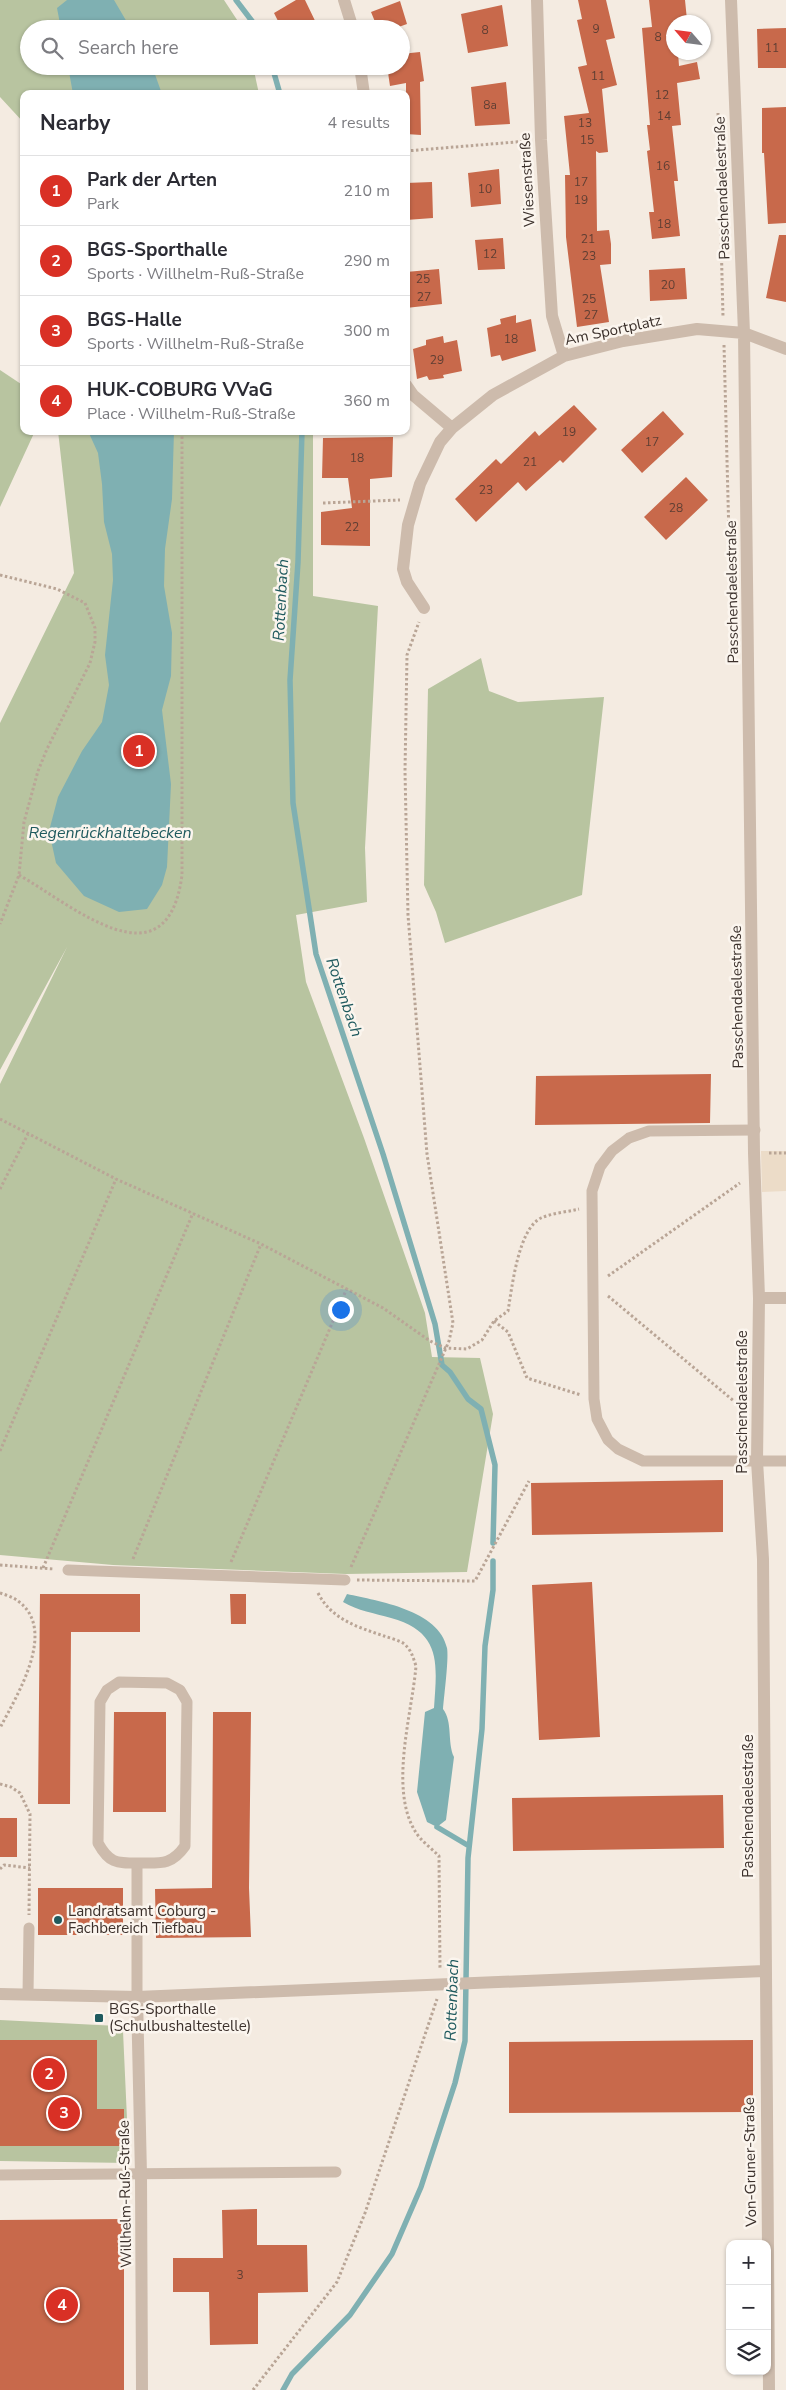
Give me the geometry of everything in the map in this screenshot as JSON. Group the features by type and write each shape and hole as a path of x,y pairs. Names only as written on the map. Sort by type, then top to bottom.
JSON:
{"street":[{"path":"344,0 350,20"},
{"name":"Wiesenstraße","path":"537,0 541,140 552,316 564,356"},
{"name":"Passchendaelestraße","path":"731,0 744,333 755,1179 759,1298 757,1462 763,1559 765,1993"},
{"path":"361,75 363,90"},
{"name":"Am Sportplatz","path":"424,608 407,582 403,568 408,525 415,499 440,442 452,428 493,394 564,356 623,341 688,331 744,333 786,349"},
{"path":"410,391 452,428"},
{"path":"759,1298 786,1298"},
{"path":"0,1994 137,1997 765,1971"},
{"name":"Von-Gruner-Straße","path":"765,1993 769,2390"},
{"name":"Willhelm-Ruß-Straße","path":"137,1997 141,2175 142,2390"}],"lane":[{"path":"755,1130 649,1132 629,1138 612,1151 600,1167 592,1191 594,1398 597,1419 608,1440 618,1449 643,1461 786,1461"},
{"path":"68,1570 345,1580"},
{"path":"119,1682 167,1683 180,1690 187,1702 185,1846 177,1857 164,1863 137,1863 117,1863 105,1856 98,1843 100,1702 107,1690 119,1682"},
{"path":"137,1863 137,1997"},
{"path":"28,1994 29,1928"},
{"path":"0,2175 336,2172"}],"path":[{"path":"718,109 729,541"},
{"path":"410,151 541,140"},
{"path":"19,874 73,910 99,923 121,931 142,934 161,927 173,912 180,894 182,875 182,435"},
{"path":"323,504 415,499"},
{"path":"0,575 57,589 72,595 85,604 95,628 96,642 90,663 38,771 24,822 19,874 0,924"},
{"path":"424,608 407,655 405,771 408,915 427,1154 453,1324 449,1341 345,1580 474,1581 530,1481"},
{"path":"0,1120 116,1179 261,1244 347,1288 383,1308 445,1348 467,1349 482,1340 494,1320 508,1311 514,1275 529,1228 540,1218 592,1206"},
{"path":"0,1189 28,1134"},
{"path":"0,1451 116,1179"},
{"path":"755,1179 746,1180 594,1285 757,1420"},
{"path":"43,1568 193,1213"},
{"path":"127,1573 261,1244"},
{"path":"225,1576 347,1288"},
{"path":"494,1320 508,1332 527,1378 594,1398"},
{"path":"0,1565 68,1570"},
{"path":"254,2390 337,2282 381,2166 436,2008 440,1984 439,1856 415,1831 404,1804 403,1770 416,1666 412,1653 402,1643 349,1624 334,1614 324,1604 312,1580"},
{"path":"0,1593 17,1600 27,1610 34,1626 35,1642 32,1660 0,1728"},
{"path":"0,1784 11,1787 20,1793 30,1814 29,1928"},
{"path":"0,1869 4,1865 30,1868"}],"green space":[{"path":"0,0 224,0 237,20 20,20 20,75 255,75 258,90 20,90 20,119 0,97"},
{"path":"0,370 20,383 20,435 33,435 0,507"},
{"path":"58,435 313,435 313,596 378,606 365,848 367,902 296,915 306,982 364,1138 425,1313 432,1357 480,1358 493,1414 467,1572 346,1574 113,1565 0,1555 0,1084 67,947 0,1070 0,723 74,573"},
{"path":"481,658 489,691 518,702 604,697 582,895 445,943 436,912 424,885 428,689"},
{"path":"0,2020 118,2026 123,2031 129,2163 0,2161"}],"shaded area":[{"path":"761,1151 786,1151 786,1191 762,1192"}],"water":[{"path":"67,0 114,0 126,20 59,20 57,8"},
{"path":"70,75 155,75 161,90 72,90"},
{"name":"Regenrückhaltebecken","path":"90,435 174,435 172,499 165,549 164,586 172,633 171,676 162,710 171,784 167,867 162,885 147,909 119,912 84,896 56,863 49,831 58,797 82,751 102,722 109,685 105,655 113,580 112,554 104,522 98,453"},
{"path":"347,1594 406,1609 420,1616 442,1635 447,1648 443,1709 448,1720 454,1757 446,1820 437,1827 427,1822 417,1792 425,1712 434,1708 436,1677 433,1652 428,1641 420,1632 408,1624 360,1610 343,1602"}],"building":[{"path":"296,0 305,0 315,20 278,20 274,13"},
{"path":"578,0 606,0 615,38 606,40 617,85 602,89 608,152 599,153 596,151 597,231 609,230 611,244 611,264 600,265 609,322 577,327 566,237 565,175 570,175 564,116 589,113 578,67 587,65 577,20 582,19"},
{"path":"649,0 685,0 686,15 666,15 666,60 679,60 679,66 697,62 700,79 677,83 681,125 672,126 678,181 674,181 680,236 652,239 649,212 654,212 647,151 650,150 647,125 650,125 642,28 652,27"},
{"path":"400,1 406,20 374,20 371,12"},
{"path":"502,5 508,46 468,53 461,14"},
{"path":"786,28 786,68 758,68 757,29"},
{"path":"420,52 424,81 420,82 421,135 410,134 410,90 406,90 406,83 390,86 388,75 410,75 410,53"},
{"path":"506,82 510,124 475,126 471,87"},
{"path":"786,107 786,223 768,224 764,153 762,153 762,108"},
{"path":"499,169 501,204 471,207 468,173"},
{"path":"432,182 433,218 410,220 410,183"},
{"path":"779,235 786,235 786,302 766,298"},
{"path":"503,238 505,269 478,270 475,240"},
{"path":"685,268 687,299 650,301 649,270"},
{"path":"439,269 442,304 410,308 410,272"},
{"path":"516,315 516,323 531,319 536,351 502,361 500,355 491,357 487,328 501,324 500,319"},
{"path":"443,336 444,343 457,340 462,371 443,375 444,378 429,380 427,376 417,379 413,349 426,345 426,340"},
{"path":"574,405 597,429 563,463 560,460 526,491 518,482 476,522 455,499 496,459 501,464 535,431 539,436"},
{"path":"663,411 684,434 642,473 621,450"},
{"path":"393,437 392,477 370,479 370,546 321,545 321,512 352,508 348,478 322,478 323,438"},
{"path":"686,477 708,500 666,540 644,517"},
{"path":"711,1074 710,1123 535,1125 536,1076"},
{"path":"723,1480 723,1532 532,1535 531,1483"},
{"path":"592,1582 600,1737 539,1740 532,1585"},
{"path":"40,1594 140,1594 140,1632 71,1632 70,1804 38,1804"},
{"path":"230,1594 246,1594 246,1624 231,1624"},
{"path":"114,1712 166,1712 166,1812 113,1812"},
{"path":"213,1712 251,1712 249,1888 251,1937 156,1938 155,1889 212,1888"},
{"path":"723,1795 724,1848 513,1851 512,1798"},
{"path":"0,1818 17,1818 17,1857 0,1857"},
{"path":"38,1888 123,1888 123,1935 38,1935"},
{"path":"0,2040 97,2040 97,2109 124,2109 124,2146 0,2146"},
{"path":"753,2040 753,2112 509,2113 509,2042"},
{"path":"257,2209 257,2245 307,2245 308,2292 258,2293 258,2344 210,2345 209,2292 173,2292 173,2258 223,2258 222,2210"},
{"path":"124,2219 124,2390 0,2390 0,2220"}],"waterway":[{"name":"Rottenbach","path":"236,0 251,20"},
{"name":"Rottenbach","path":"275,75 279,90"},
{"name":"Rottenbach","path":"302,435 298,562 290,680 293,803 316,954 383,1154 435,1324 442,1365 450,1372 468,1399 481,1409 495,1465 493,1543"},
{"name":"Rottenbach","path":"283,2390 292,2374 350,2315 392,2254 421,2187 455,2083 465,2041 468,1858 482,1729 485,1646 493,1590 493,1561"},
{"path":"437,1827 469,1846"}],"place":[{"name":"Park der Arten","path":"139,751"},
{"name":"Landratsamt Coburg - Fachbereich Tiefbau","path":"58,1920"},
{"name":"BGS-Sporthalle (Schulbushaltestelle)","path":"99,2018"},
{"name":"BGS-Sporthalle","path":"49,2074"},
{"name":"BGS-Halle","path":"64,2113"},
{"name":"HUK-COBURG VVaG","path":"62,2305"}]}
